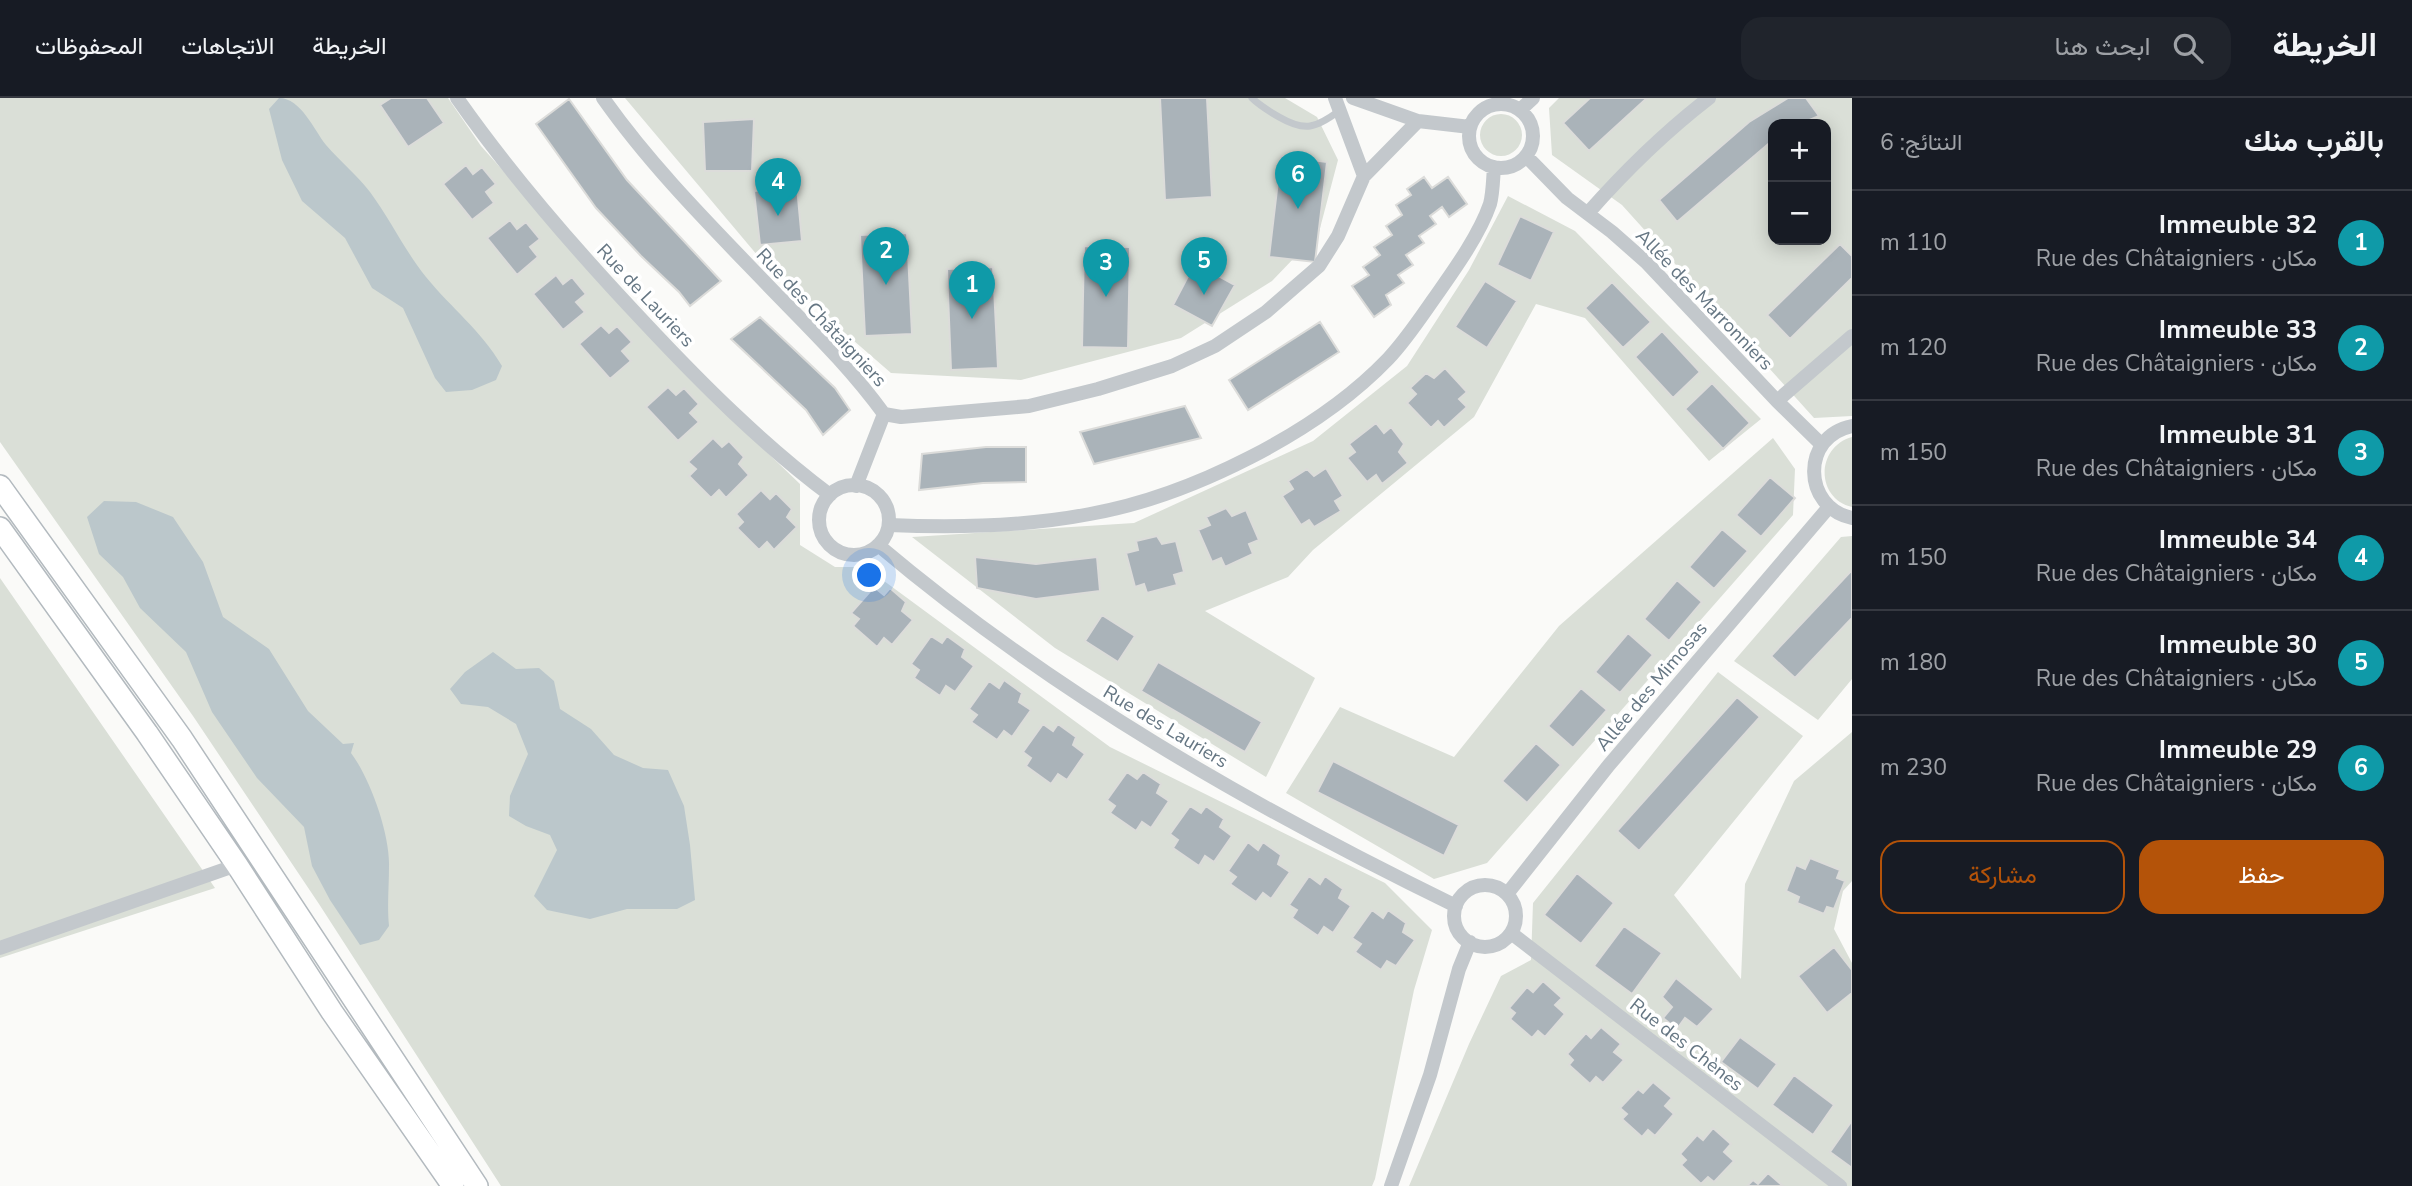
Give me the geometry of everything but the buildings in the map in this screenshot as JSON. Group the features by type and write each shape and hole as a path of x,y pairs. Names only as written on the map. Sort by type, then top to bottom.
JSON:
{"street":[{"name":"Rue de Lauriers","path":"457,98 559,229 624,301 720,401 793,468 830,495"},
{"name":"Rue des Châtaigniers","path":"603,98 631,138 758,275 828,345 884,414 914,416 1029,405 1098,389 1198,356 1266,313 1319,266 1338,236 1364,176"},
{"path":"1353,98 1418,121 1471,127"},
{"path":"1520,110 1533,98"},
{"path":"1588,213 1679,121 1709,98"},
{"path":"1337,104 1364,176 1418,121"},
{"path":"1505,104 1520,110 1532,129 1533,140 1526,156 1508,167 1494,167 1485,163 1474,152 1469,137 1475,117 1488,107 1505,104"},
{"name":"Allée des Marronniers","path":"1526,156 1567,198 1623,240 1653,269 1822,446"},
{"path":"889,525 962,528 1037,522 1090,514 1179,488 1240,461 1290,434 1359,385 1409,334 1460,261 1490,204 1494,167"},
{"path":"1777,401 1852,336"},
{"path":"856,486 884,414"},
{"path":"1852,426 1835,433 1822,446 1814,463 1814,481 1821,498 1841,515 1852,518"},
{"path":"0,486 182,739 477,1186"},
{"path":"856,486 866,488 879,496 887,510 889,525 878,545 869,552 852,555 841,552 827,542 820,527 820,515 823,504 830,495 842,488 856,486"},
{"name":"Allée des Mimosas","path":"1507,894 1609,765 1829,507"},
{"path":"0,528 147,733 332,1012 453,1186"},
{"name":"Rue des Lauriers","path":"878,545 920,581 1079,697 1310,831 1456,906"},
{"path":"0,948 237,865"},
{"path":"1480,886 1494,887 1507,894 1515,909 1516,920 1511,933 1500,943 1490,946 1469,942 1457,928 1454,917 1456,906 1467,891 1480,886"},
{"name":"Rue des Chènes","path":"1511,933 1840,1186"},
{"path":"1391,1186 1418,1112 1469,942"}],"lane":[{"path":"1252,98 1259,105 1299,126 1313,126 1324,122 1337,104"}],"shaded area":[{"path":"0,98 448,98 481,146 676,365 800,484 800,545 835,567 865,567 1110,747 1385,883 1432,930 1414,990 1372,1186 501,1186 319,904 193,716 0,442"},
{"path":"279,98 287,99 300,109 326,145 370,192 426,277 475,330 502,366 496,380 472,390 446,392 435,378 403,308 372,288 345,238 302,201 282,160 269,109"},
{"path":"625,98 1285,98 1317,117 1338,160 1319,232 1272,281 1181,338 1021,380 891,373 763,262"},
{"path":"1559,98 1852,98 1852,416 1814,418 1622,205 1552,155 1549,108"},
{"path":"1501,114 1516,120 1522,135 1516,150 1501,156 1486,150 1480,135 1486,120"},
{"path":"1508,196 1575,231 1761,419 1709,461 1585,318 1536,304 1474,417 1313,550 1288,577 1205,611 1315,678 1266,777 1055,648 912,537 1134,523 1313,441 1407,366 1469,270"},
{"path":"1852,437 1852,507 1831,494 1826,484 1825,472 1826,461 1832,451"},
{"path":"1773,438 1795,469 1793,515 1487,863 1434,879 1286,793 1340,707 1454,757 1559,626"},
{"path":"104,501 136,502 173,517 203,562 223,617 269,649 308,711 343,744 354,743 351,753 365,777 377,807 388,853 389,926 379,940 360,945 330,900 312,866 304,827 257,778 212,712 186,652 140,608 123,577 99,554 87,517"},
{"path":"1852,536 1852,679 1818,720 1734,661 1841,537"},
{"path":"0,578 215,888 0,958"},
{"path":"493,652 516,669 539,668 554,681 560,709 591,729 614,755 643,768 668,770 684,806 695,900 677,909 627,909 590,919 547,910 534,896 557,850 550,835 509,816 510,796 528,754 516,724 488,707 461,704 450,689 465,672"},
{"path":"1718,672 1803,736 1674,895 1741,979 1745,884 1794,781 1852,732 1852,881 1843,891 1834,929 1852,963 1852,1186 1409,1186 1501,976 1531,960 1533,903"}],"place":[{"name":"Immeuble 29","path":"1298,209"},
{"name":"Immeuble 34","path":"778,216"},
{"name":"Immeuble 33","path":"886,285"},
{"name":"Immeuble 30","path":"1204,295"},
{"name":"Immeuble 31","path":"1106,297"},
{"name":"Immeuble 32","path":"972,319"}]}
